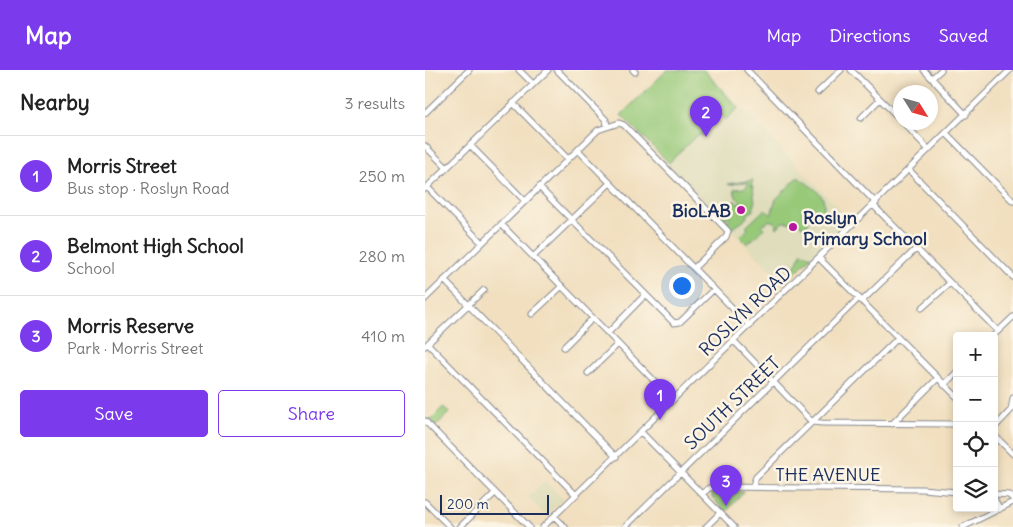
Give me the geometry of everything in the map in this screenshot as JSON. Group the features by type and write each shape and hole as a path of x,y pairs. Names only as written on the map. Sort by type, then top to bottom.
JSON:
{"street":[{"path":"425,113 469,70"},
{"path":"519,70 533,84"},
{"path":"482,243 426,188 547,70"},
{"path":"557,70 605,119 607,126"},
{"path":"747,70 994,332"},
{"path":"819,92 841,70"},
{"path":"851,70 893,112"},
{"path":"924,70 966,114"},
{"path":"932,78 941,70"},
{"name":"ROSLYN ROAD","path":"543,527 1010,71"},
{"path":"861,118 880,99"},
{"path":"513,103 568,159"},
{"path":"425,299 600,129 619,123 624,124 728,231 726,237 694,268"},
{"path":"910,130 929,150"},
{"path":"946,133 1013,201"},
{"path":"470,145 525,201"},
{"path":"425,146 447,168"},
{"path":"578,150 750,326"},
{"path":"909,170 1013,277"},
{"path":"533,257 609,183"},
{"path":"539,187 645,296 675,324 680,322 714,289"},
{"path":"501,224 673,400"},
{"name":"SOUTH STREET","path":"625,527 773,382 916,249"},
{"path":"819,258 953,393"},
{"path":"444,280 616,457"},
{"path":"922,308 950,283"},
{"path":"532,314 562,286"},
{"path":"483,290 426,345 576,495"},
{"path":"607,333 645,296"},
{"path":"998,332 1013,317"},
{"path":"565,347 593,318"},
{"path":"753,487 756,476 898,338"},
{"path":"734,341 812,422 953,424"},
{"path":"588,373 618,344"},
{"path":"944,384 953,376"},
{"path":"892,424 938,378"},
{"path":"998,424 1011,410 1013,398"},
{"path":"425,421 529,527"},
{"path":"425,431 430,426"},
{"path":"641,432 734,527"},
{"path":"998,439 1013,454"},
{"name":"THE AVENUE","path":"702,494 709,488 753,487 922,489 953,492"},
{"path":"460,527 495,493"},
{"path":"963,527 1013,501 1010,496 998,494"},
{"path":"425,502 450,527"},
{"path":"706,527 720,513"},
{"path":"554,516 565,527"}],"shaded area":[{"path":"665,70 705,70 850,220 784,284 620,115"},
{"path":"545,481 563,499 546,516 528,497"}],"green space":[{"path":"667,70 704,70 738,108 725,120 712,106 707,105 706,115 702,114 701,117 704,135 696,136 669,163 621,115"},
{"path":"798,177 820,194 824,204 822,212 816,217 806,220 809,223 804,228 799,223 782,222 777,228 776,223 769,220 765,225 763,223 761,225 764,228 747,244 740,237 748,229 746,227 765,209 771,215 776,199"},
{"path":"753,180 751,186 753,186 755,203 753,211 731,229 725,222 731,218 730,216 723,220 719,216 735,200 739,204 740,201 736,197 734,189 744,188 749,183 728,184"},
{"path":"802,252 811,257 787,281"},
{"path":"443,407 450,412 436,426 430,420"},
{"path":"716,491 744,492 726,512 712,497 712,493"}],"place":[{"name":"Belmont High School","path":"706,137"},
{"name":"BioLAB","path":"741,210"},
{"name":"Roslyn Primary School","path":"793,227"},
{"name":"Morris Street","path":"660,420"},
{"name":"Morris Reserve","path":"726,506"}]}
